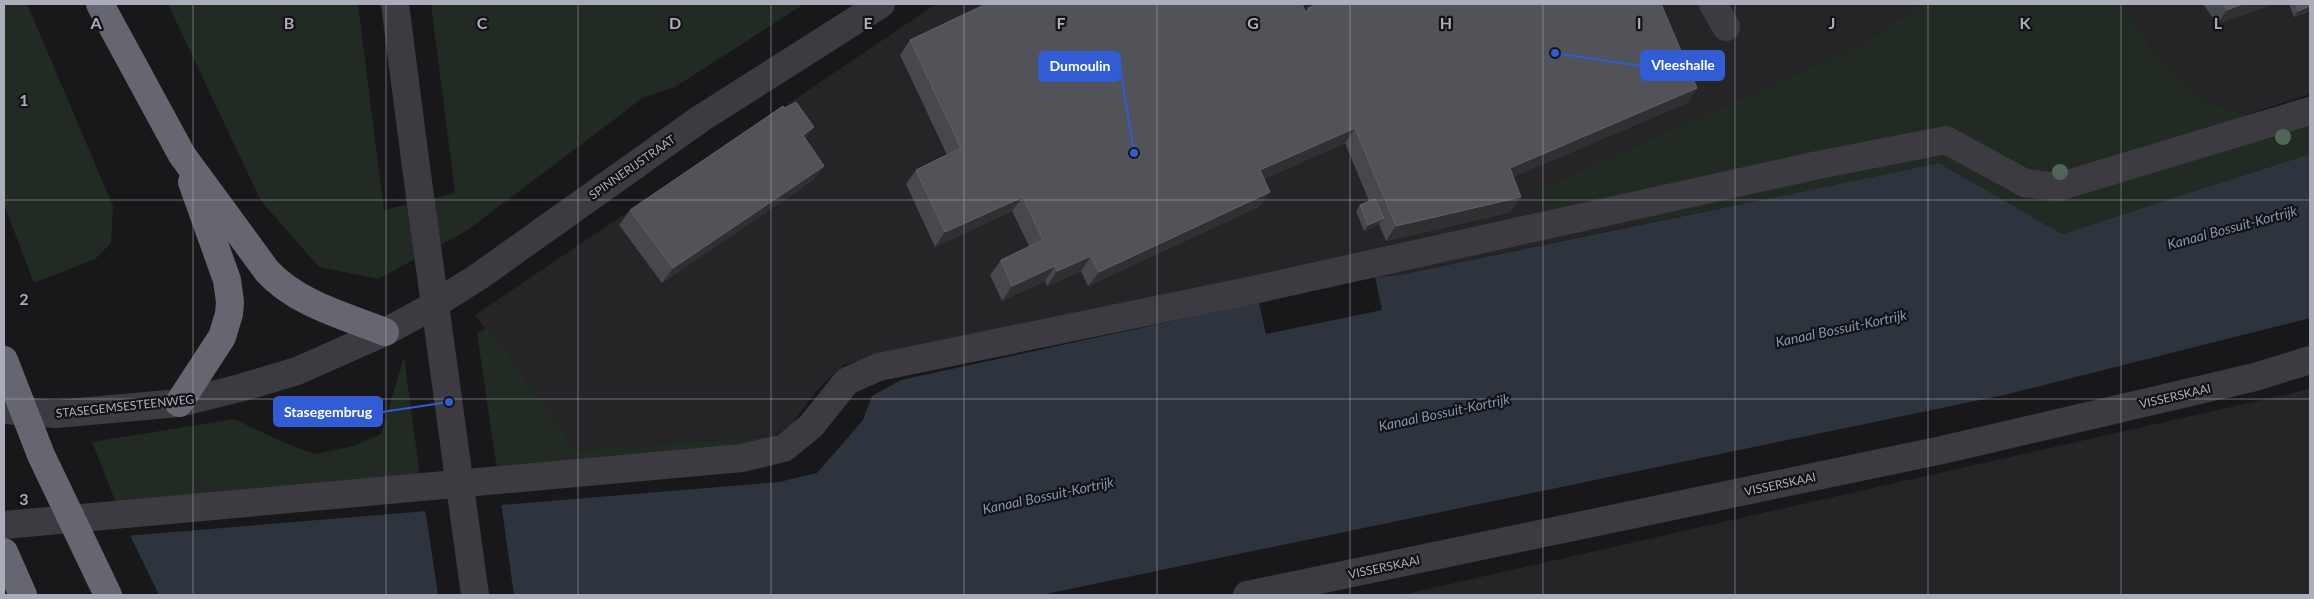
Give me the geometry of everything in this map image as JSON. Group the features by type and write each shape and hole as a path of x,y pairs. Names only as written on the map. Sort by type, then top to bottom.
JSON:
{"highway":[{"path":"100,4 182,155 275,280 295,294 313,303 385,332"},
{"path":"179,403 222,337 226,327 230,302 227,280 182,155"},
{"path":"4,360 41,455 108,595"},
{"path":"4,552 23,595"}],"street":[{"path":"395,4 475,595"},
{"name":"SPINNERIJSTRAAT","path":"385,332 424,311 478,276 700,119 882,4"},
{"path":"1713,4 1726,27"},
{"path":"4,525 742,458 784,448 811,426 847,381 879,367 1252,290 1818,165 1946,140 2025,183 2058,187 2310,111"},
{"name":"STASEGEMSESTEENWEG","path":"4,410 56,414 179,403 297,371 385,332"},
{"name":"VISSERSKAAI","path":"1247,595 1942,450 2255,377 2310,360"}],"shaded area":[{"path":"4,4 27,4 113,206 111,243 95,259 34,283 4,204"},
{"path":"168,4 358,4 384,210 455,193 431,4 804,4 675,87 644,97 466,231 378,279 319,267 261,201"},
{"path":"936,4 1921,4 1633,198 1638,225 1399,275 1376,277 1259,303 1086,313 843,365 816,391 792,424 775,436 575,450 475,315"},
{"path":"1921,4 2120,4 2157,55 2205,102 2246,115 2258,137 2310,121 2310,154 2062,234 1939,163 1638,225 1632,199 1546,215 1534,192 1861,46"},
{"path":"2120,4 2310,4 2310,94 2246,115 2205,102 2157,55"},
{"path":"488,328 575,450 775,436 734,448 497,470 477,333"},
{"path":"404,357 420,477 117,505 92,442 234,419 285,443 315,454 354,446 381,434"},
{"path":"2310,389 2310,595 1401,595"}],"water":[{"name":"Kanaal Bossuit-Kortrijk","path":"2310,154 2310,318 2004,395 1041,595 4,595 4,546 779,482 817,473 863,420 872,396 901,380 1375,277 1399,275 1939,163 2062,234"}],"pier":[{"path":"1375,277 1382,310 1266,334 1259,303"},
{"path":"501,502 514,595 438,595 425,508"},
{"path":"129,533 159,595 4,595 4,543"}],"building":[{"path":"986,4 1302,4 1306,13 1309,11 1308,8 1316,4 1661,4 1697,88 1510,168 1521,197 1396,226 1355,128 1260,170 1270,192 1099,272 1091,256 1057,271 1055,266 1012,286 1001,260 1043,240 1023,197 945,232 916,170 961,148 910,40"},
{"path":"2223,4 2243,4 2227,10"},
{"path":"2296,4 2310,4 2310,6 2298,11"},
{"path":"796,102 814,127 803,135 824,166 673,268 630,210 783,106 785,108"},
{"path":"1375,199 1384,218 1368,225 1360,205"}],"place":[{"name":"Vleeshalle","path":"1555,53"},
{"name":"Dumoulin","path":"1134,153"},
{"name":"Stasegembrug","path":"449,402"}]}
